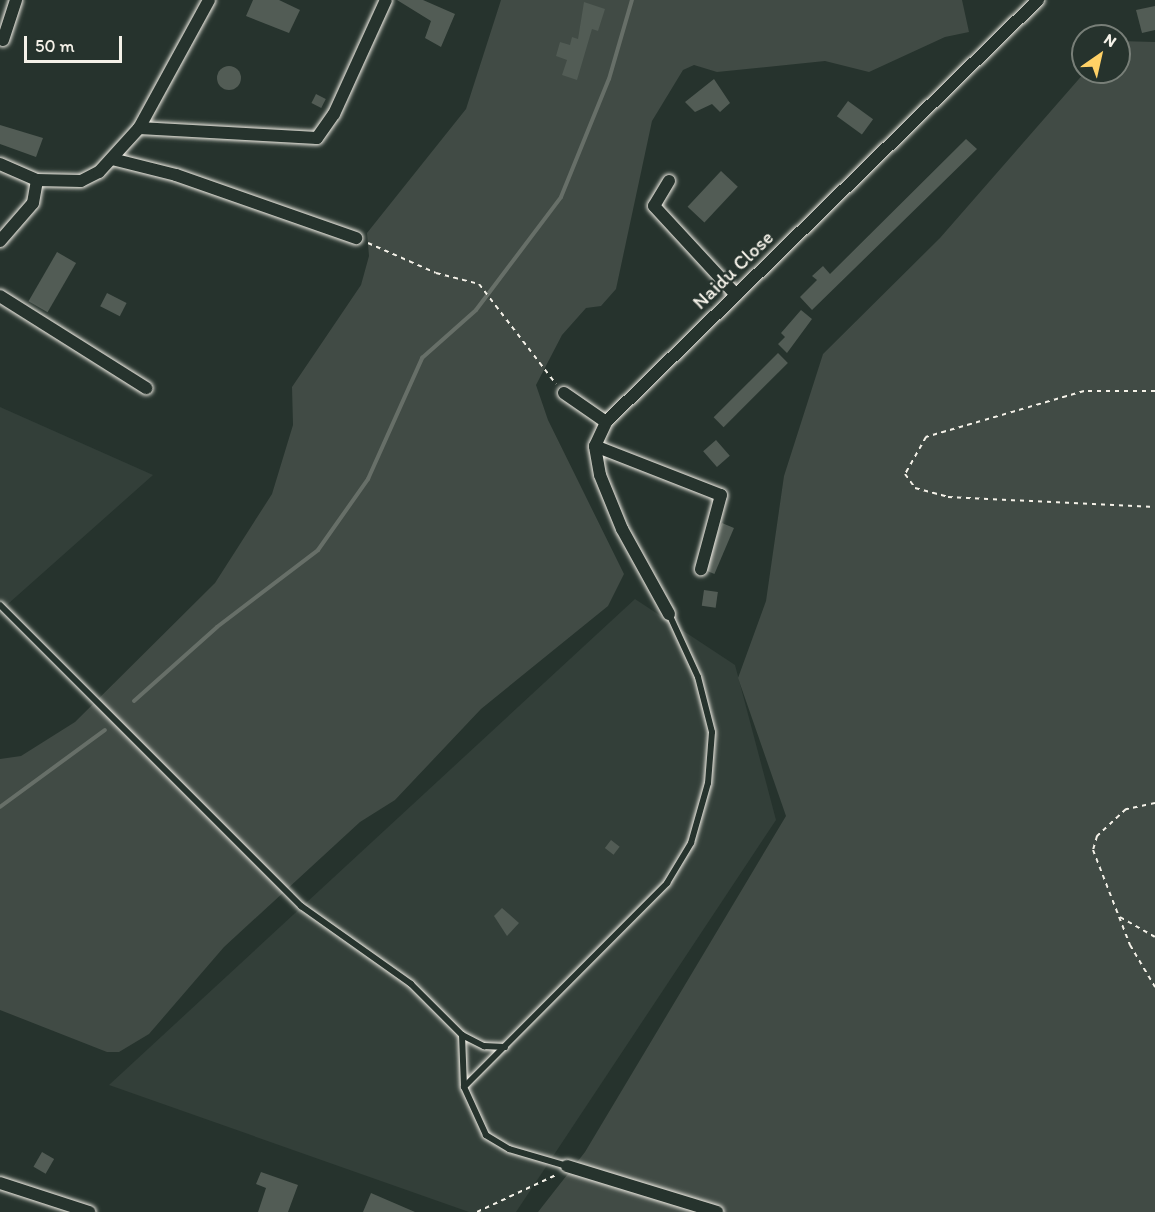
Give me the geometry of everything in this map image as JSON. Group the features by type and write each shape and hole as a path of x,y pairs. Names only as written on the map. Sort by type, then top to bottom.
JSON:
{"street":[{"path":"3,40 16,0"},
{"path":"0,164 37,180 81,181 112,159 139,128 209,0"},
{"path":"139,128 317,138 334,114 386,0"},
{"name":"Naidu Close","path":"595,446 606,422 1038,0"},
{"path":"112,159 176,175 356,238"},
{"path":"0,241 33,203 37,180"},
{"path":"669,181 654,206 735,295"},
{"path":"0,296 146,388"},
{"path":"564,393 606,422"},
{"path":"595,446 721,495 702,569"},
{"path":"595,446 611,506 669,614"},
{"path":"567,1166 717,1212"},
{"path":"0,1183 88,1212"}],"lane":[{"path":"0,605 301,906 411,984 462,1035 484,1047 505,1047"},
{"path":"464,1087 667,883 691,843 708,783 712,732 698,677 669,614"},
{"path":"462,1035 464,1087 486,1135 509,1149 567,1166"}],"path":[{"path":"356,238 436,273 479,284 496,303 524,349 564,393"},
{"path":"1155,391 1084,391 926,438 905,474 915,488 948,497 1155,507"},
{"path":"1155,803 1126,809 1097,836 1096,867 1155,987"},
{"path":"1120,917 1155,937"},
{"path":"477,1212 547,1181 567,1166"}],"shaded area":[{"path":"501,0 962,0 969,32 945,37 869,72 825,61 717,72 694,65 683,70 652,121 616,289 601,306 586,308 562,335 536,385 548,420 624,574 608,606 481,709 395,800 360,822 224,947 149,1034 119,1052 107,1052 0,1010 0,759 21,756 75,722 215,583 272,494 293,425 292,387 361,285 369,256 367,233 466,109"},
{"path":"1131,41 1155,42 1155,1212 538,1212 585,1152 786,816 738,678 766,601 784,476 823,354 940,238 1075,84 1131,84"},
{"path":"0,407 153,475 0,611"},
{"path":"635,599 735,665 776,820 516,1212 469,1212 109,1085"}],"building":[{"path":"253,0 279,0 300,10 289,33 246,16"},
{"path":"397,0 423,0 455,14 441,47 425,38 431,21"},
{"path":"584,2 605,9 598,31 592,29 577,80 562,75 567,60 556,56 560,42 570,45 572,37 578,39"},
{"path":"1155,6 1155,30 1142,33 1136,10"},
{"path":"229,66 237,70 241,78 237,86 229,90 221,86 217,78 221,70"},
{"path":"714,79 730,103 720,112 712,104 695,112 685,102"},
{"path":"316,94 326,99 321,108 311,103"},
{"path":"848,101 873,119 862,135 837,116"},
{"path":"0,125 43,138 36,157 0,144"},
{"path":"966,139 977,149 812,310 800,297 817,280 812,276 823,266 830,274"},
{"path":"721,171 738,187 704,223 688,207"},
{"path":"57,252 76,263 48,312 29,301"},
{"path":"107,293 127,303 120,316 100,306"},
{"path":"801,310 812,319 787,353 778,344 785,337 781,333"},
{"path":"778,353 788,363 724,427 714,417"},
{"path":"716,440 730,456 717,467 703,451"},
{"path":"722,523 734,528 714,574 702,569"},
{"path":"704,590 718,592 716,608 702,606"},
{"path":"611,840 620,847 614,855 605,848"},
{"path":"502,908 519,923 507,936 494,916"},
{"path":"42,1152 54,1159 46,1174 34,1167"},
{"path":"261,1172 298,1185 288,1212 258,1212 266,1188 256,1184"},
{"path":"371,1193 415,1212 363,1212"}],"waterway":[{"path":"134,701 217,627 318,550 368,479 422,358 476,310 561,197 609,79 632,0"},
{"path":"0,807 105,730"}]}
